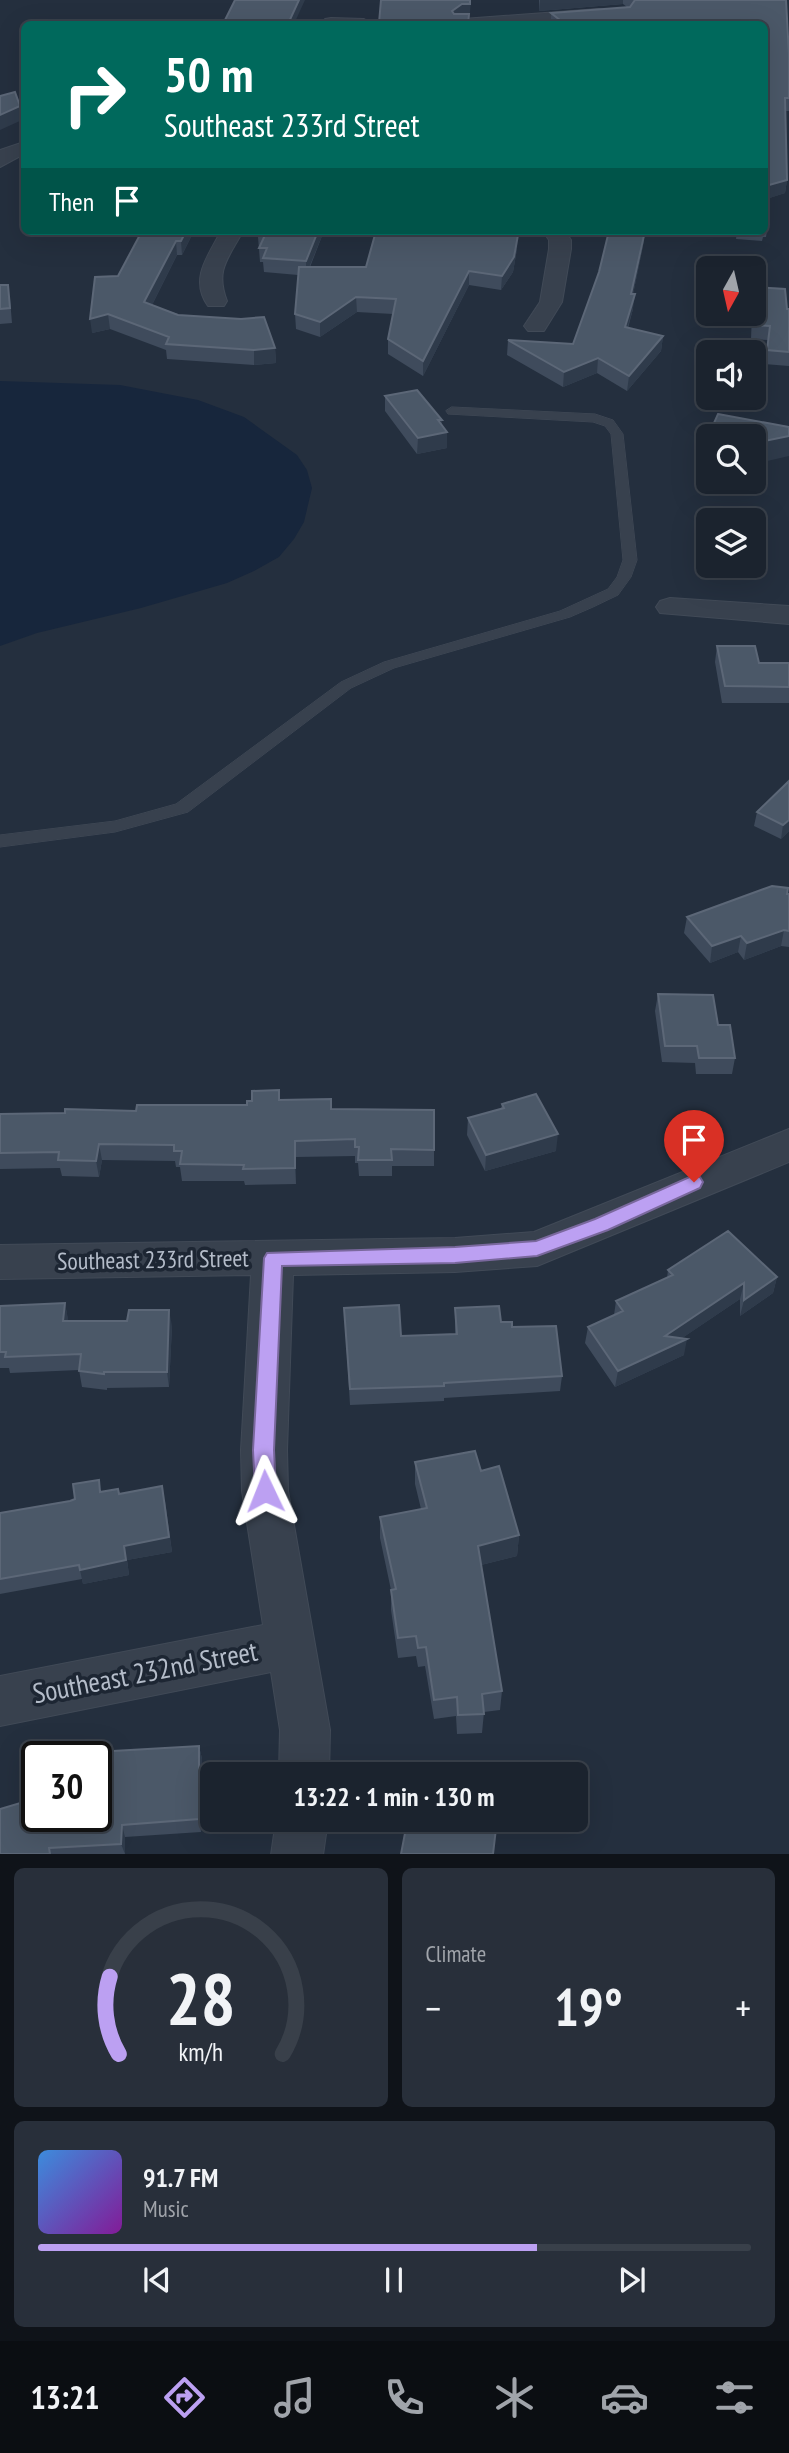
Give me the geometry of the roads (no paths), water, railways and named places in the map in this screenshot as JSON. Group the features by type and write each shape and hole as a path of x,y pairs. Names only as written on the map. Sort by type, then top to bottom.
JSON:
{"street":[{"path":"332,21 341,0"},
{"path":"506,0 522,21"},
{"path":"533,21 623,12"},
{"path":"0,161 10,152 21,149"},
{"path":"216,300 209,283 211,271 230,235"},
{"path":"536,326 551,302 560,249 557,235"},
{"path":"670,607 789,615"},
{"name":"Southeast 233rd Street","path":"0,1262 455,1255 537,1249 601,1225 694,1182 789,1145"},
{"path":"273,1258 264,1450 265,1491 305,1730 304,1762"},
{"name":"Southeast 232nd Street","path":"0,1701 291,1644"},
{"path":"297,1854 300,1832"}],"lane":[{"path":"0,841 139,822 174,811 346,685 389,665 565,614 613,592 624,578 630,560 617,434 610,423 595,418 452,411"}],"water":[{"path":"0,381 120,385 198,400 244,417 297,455 307,470 312,488 304,522 279,557 227,583 141,608 37,633 0,646"}]}
